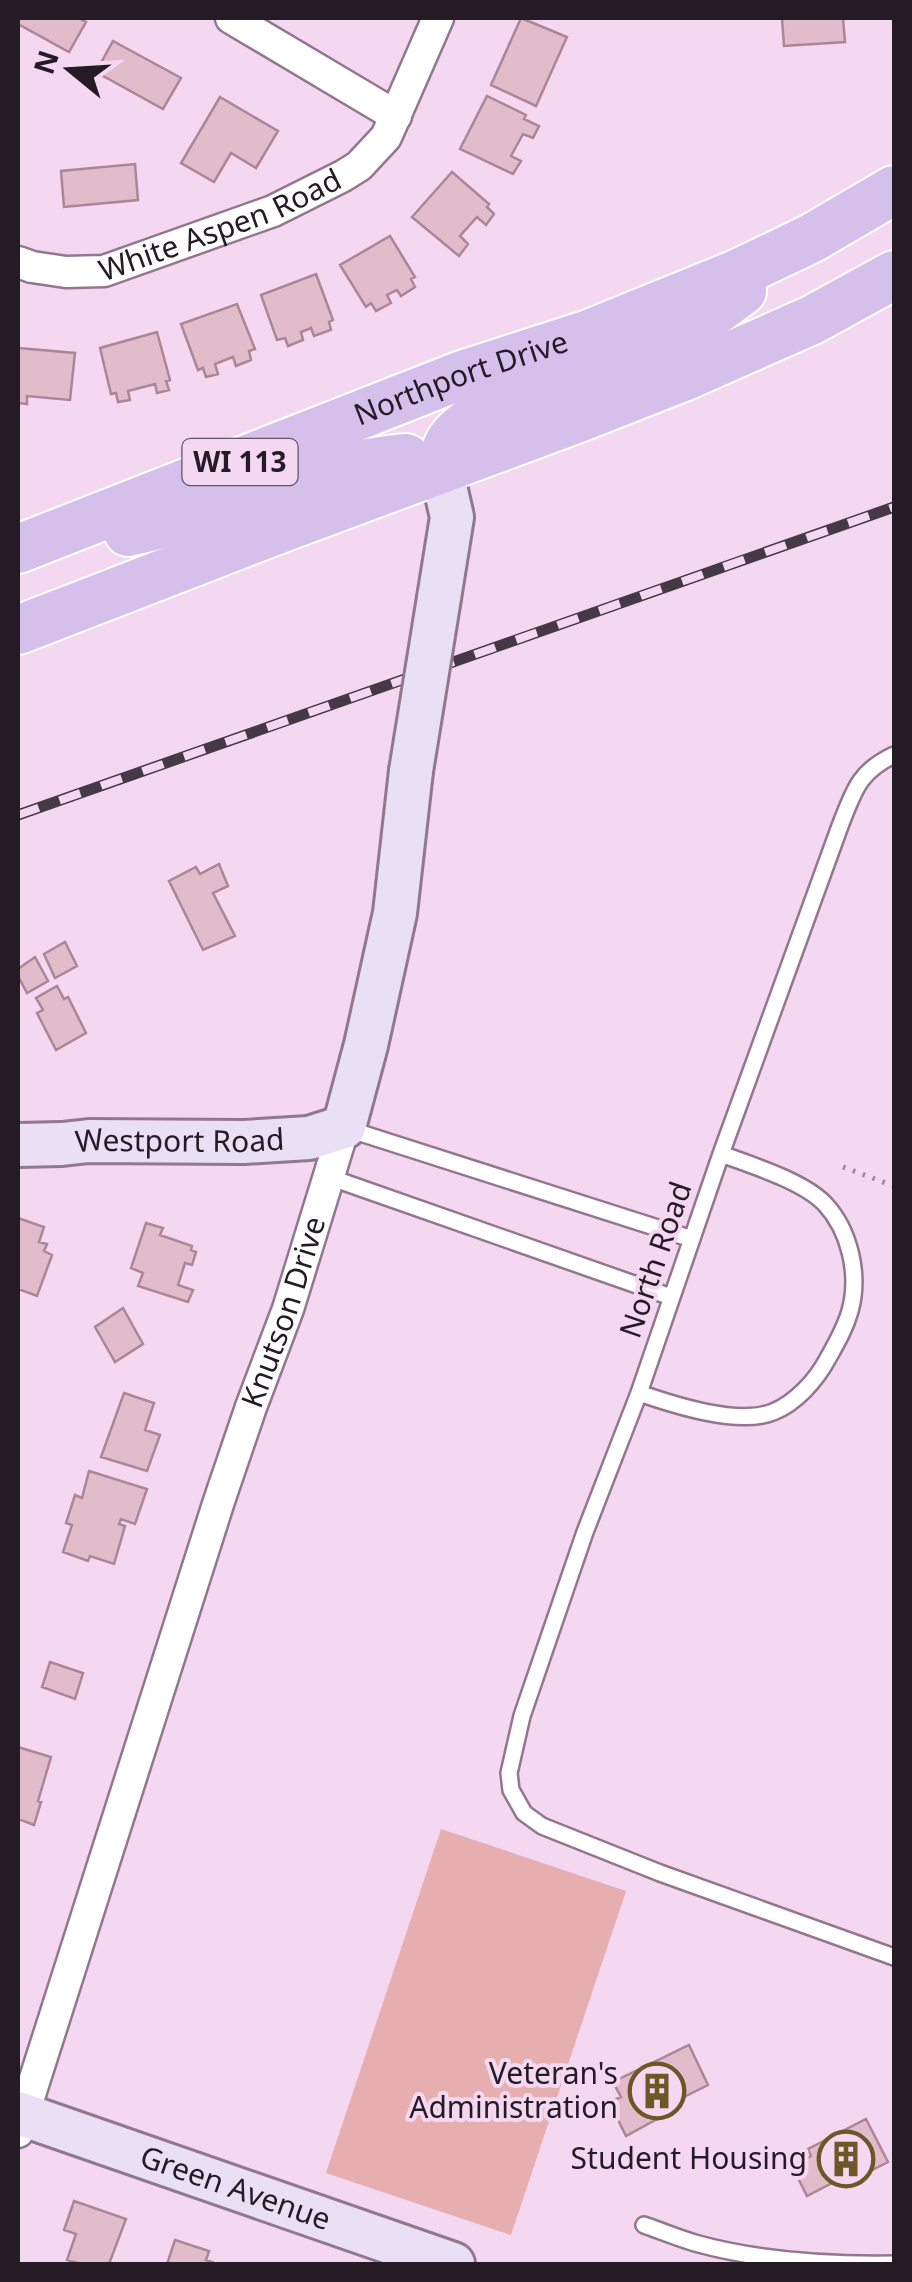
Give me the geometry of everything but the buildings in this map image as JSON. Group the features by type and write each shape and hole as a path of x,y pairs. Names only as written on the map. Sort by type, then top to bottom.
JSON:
{"main road":[{"name":"Northport Drive","path":"18,553 462,375 589,334 737,274 812,238 894,190"},
{"path":"18,553 172,522 337,471 419,457 441,469 452,440 475,420 499,408 623,367 680,337 812,238"},
{"name":"WI 113","path":"18,630 683,377 812,320 894,275"}],"street":[{"path":"231,18 396,116"},
{"name":"White Aspen Road","path":"18,262 66,272 104,271 273,211 343,176 386,137 438,18"},
{"name":"Knutson Drive","path":"19,2120 250,1407 288,1309 366,1045 395,913 412,770 452,517 441,469"},
{"name":"Westport Road","path":"18,1145 89,1140 244,1142 310,1138 344,1127"},
{"name":"Green Avenue","path":"19,2120 454,2264"}],"lane":[{"name":"North Road","path":"894,755 874,765 852,796 639,1393 584,1532 522,1716 508,1773 511,1790 524,1812 542,1826 660,1874 894,1957"},
{"path":"344,1127 692,1239"},
{"path":"639,1393 705,1413 772,1413 788,1404 821,1371 850,1311 853,1265 848,1244 825,1204 795,1184 722,1154"},
{"path":"329,1177 672,1297"},
{"path":"644,2225 746,2254 786,2260 894,2264"}],"path":[{"path":"843,1167 894,1186"}],"shaded area":[{"path":"441,1829 626,1891 511,2235 326,2173"}],"railway":[{"path":"18,815 894,507"}],"place":[{"name":"Veteran's Administration","path":"657,2091"},
{"name":"Student Housing","path":"846,2159"}]}
